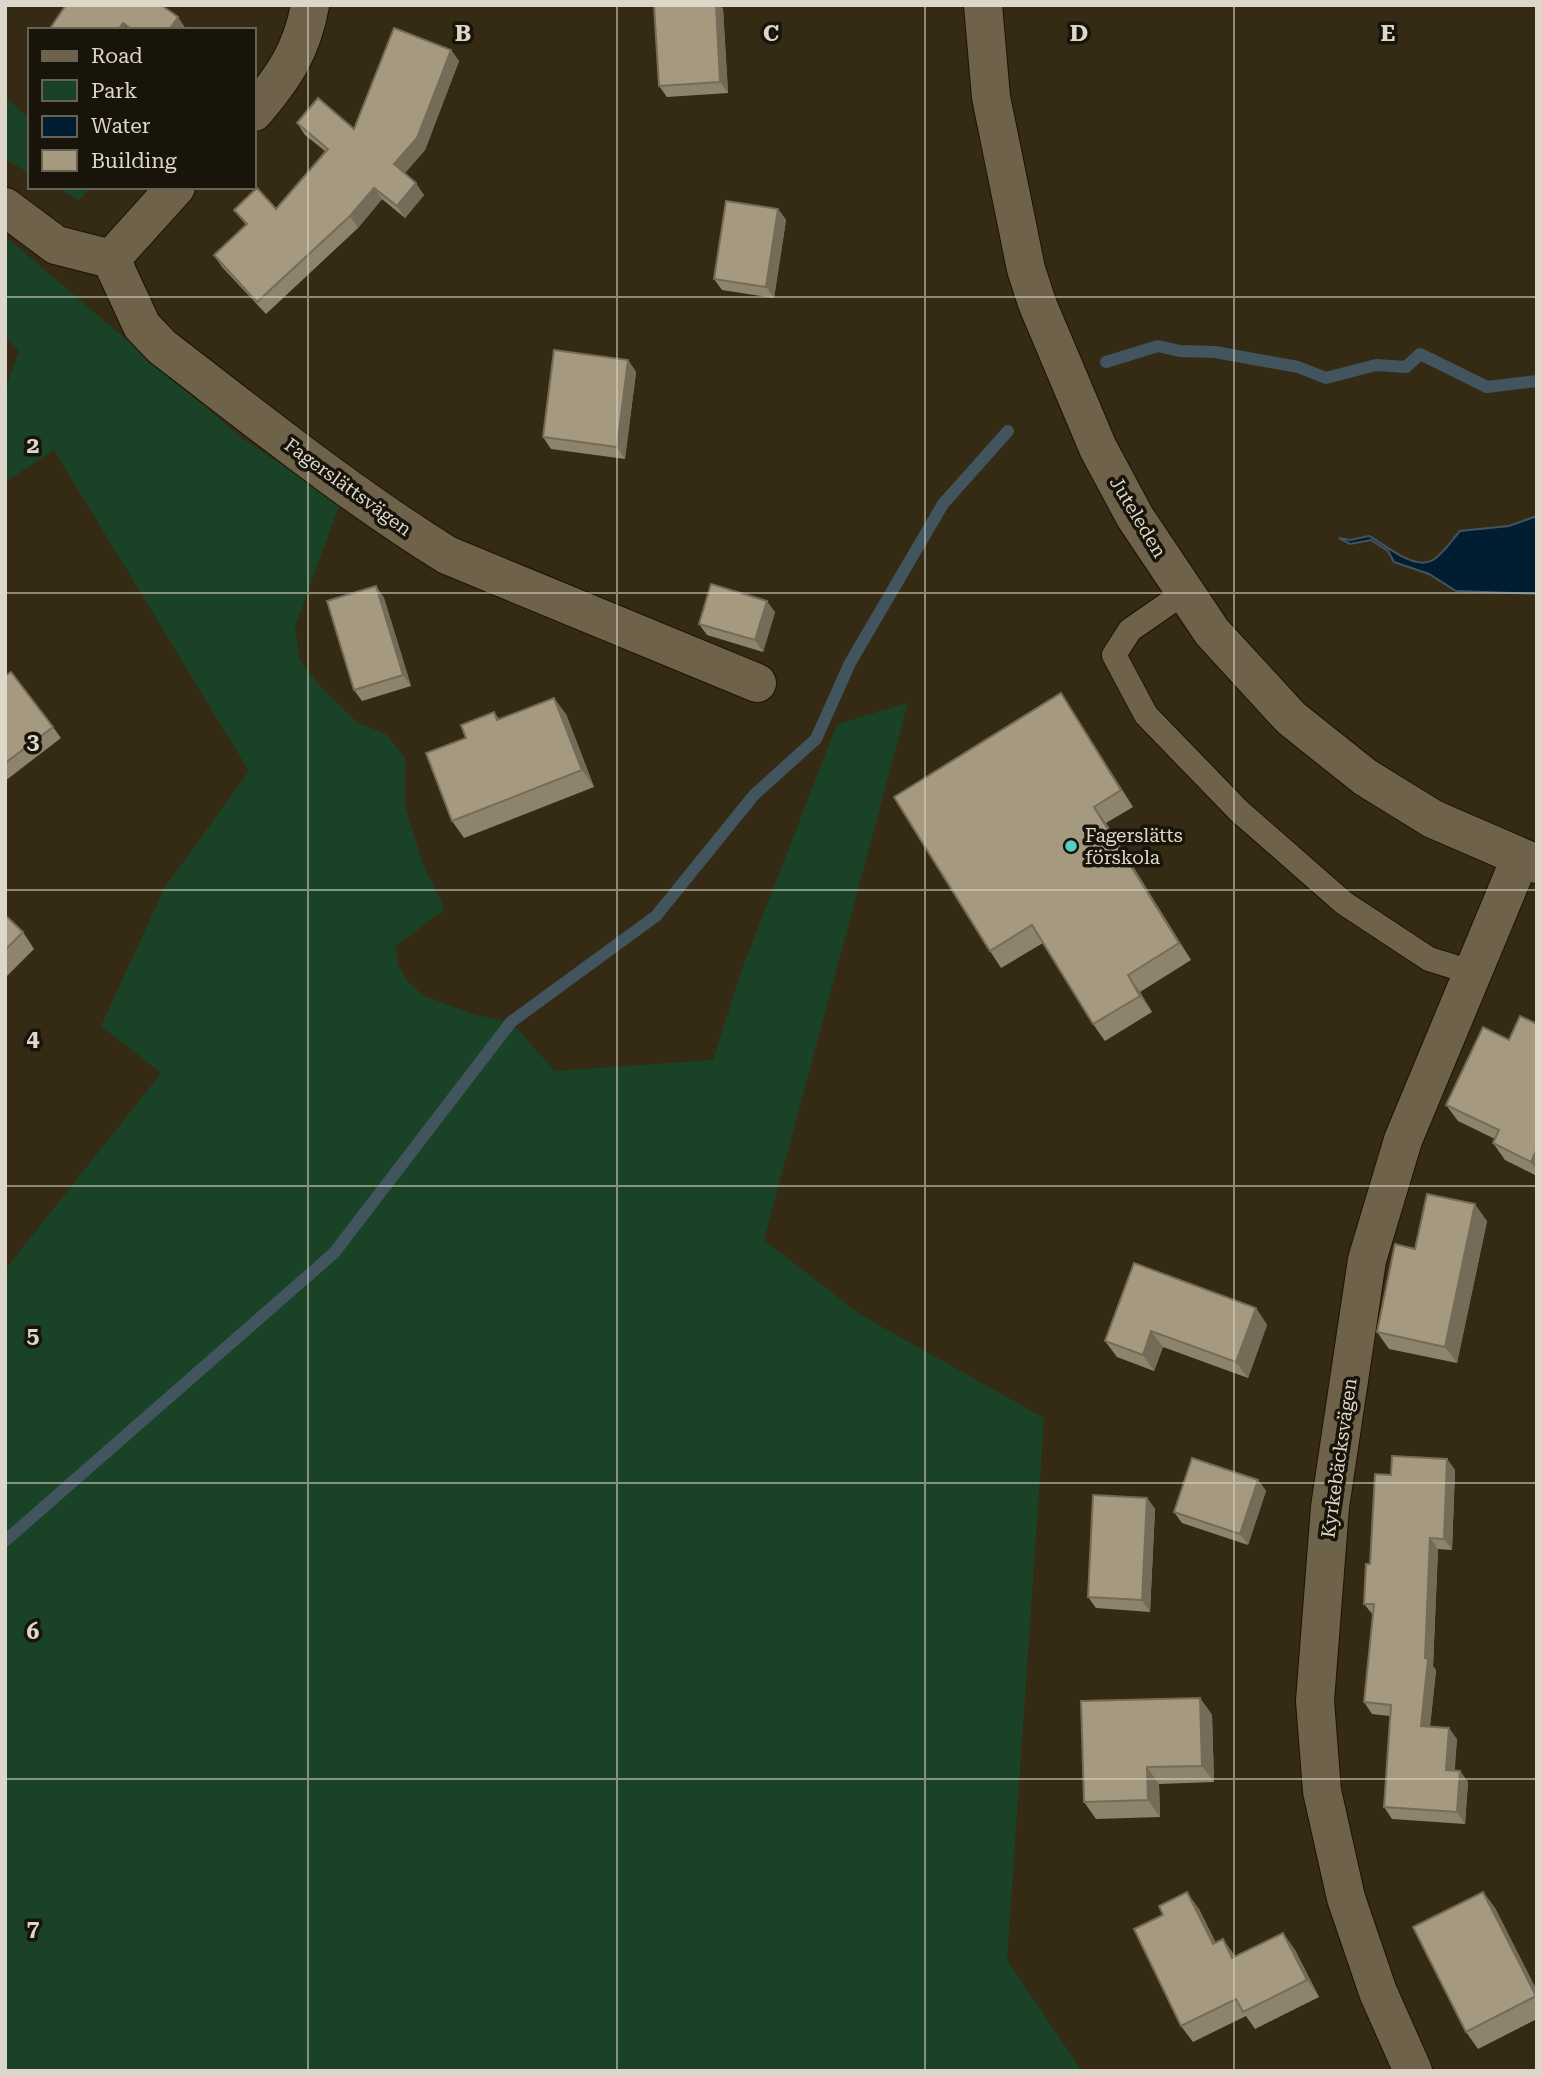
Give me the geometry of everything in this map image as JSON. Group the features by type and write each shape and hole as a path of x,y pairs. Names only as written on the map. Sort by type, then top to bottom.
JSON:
{"street":[{"path":"256,110 286,74 306,30 310,5"},
{"name":"Juteleden","path":"983,5 990,97 1026,269 1037,303 1098,448 1135,517 1212,632 1291,718 1365,777 1433,819 1528,862"},
{"path":"5,207 56,245 111,259 174,189"},
{"name":"Fagerslättsvägen","path":"111,259 142,326 162,347 352,494 447,555 757,683"},
{"name":"Kyrkebäcksvägen","path":"1413,2071 1378,1992 1346,1898 1322,1791 1315,1701 1330,1507 1367,1260 1403,1140 1471,972 1528,862"}],"lane":[{"path":"1185,592 1130,631 1114,655 1146,715 1239,811 1344,903 1429,959 1471,972"}],"green space":[{"path":"5,97 28,117 28,173 5,159"},
{"path":"59,189 90,189 79,200"},
{"path":"5,236 243,439 340,503 295,627 300,660 319,685 357,722 386,734 405,758 405,807 425,869 445,909 395,947 399,967 409,983 424,996 476,1015 511,1022 555,1071 713,1060 741,972 837,724 908,703 764,1240 861,1315 1044,1418 1007,1960 1082,2071 5,2071 5,1270 161,1073 101,1026 165,887 249,771 54,450 5,482 5,391 19,351 5,337"}],"water":[{"path":"1537,516 1537,594 1456,591 1429,574 1394,562 1388,551 1371,540 1350,544 1339,538 1350,540 1369,536 1409,560 1425,562 1440,554 1460,531 1509,526"}],"building":[{"path":"66,5 161,5 178,17 170,28 130,28 123,23 119,28 51,27"},
{"path":"654,5 716,5 720,82 659,86"},
{"path":"394,28 451,50 417,138 394,164 416,183 397,206 374,188 350,216 257,302 214,255 247,224 234,210 257,188 276,209 328,149 297,123 318,98 354,129"},
{"path":"726,201 778,209 766,287 714,279"},
{"path":"554,350 628,360 617,447 543,437"},
{"path":"711,584 767,601 755,640 699,624"},
{"path":"376,586 403,675 354,690 327,601"},
{"path":"11,672 53,727 5,763 5,676"},
{"path":"1061,693 1121,790 1094,807 1179,943 1128,975 1140,996 1093,1024 1032,925 990,951 894,797"},
{"path":"554,698 582,770 452,821 426,753 466,738 461,725 494,712 497,720"},
{"path":"5,915 23,932 5,950"},
{"path":"1520,1016 1537,1024 1537,1149 1531,1162 1493,1143 1499,1130 1446,1105 1483,1027 1509,1040"},
{"path":"1427,1194 1475,1204 1445,1347 1377,1332 1395,1244 1415,1249"},
{"path":"1134,1263 1256,1308 1236,1362 1151,1331 1143,1355 1105,1341"},
{"path":"1392,1456 1447,1459 1444,1539 1430,1538 1425,1658 1428,1659 1421,1726 1449,1728 1446,1770 1460,1771 1457,1812 1384,1807 1391,1705 1364,1702 1374,1604 1364,1604 1366,1564 1370,1564 1375,1474 1391,1475"},
{"path":"1192,1458 1258,1480 1240,1534 1174,1512"},
{"path":"1093,1495 1147,1498 1142,1600 1088,1597"},
{"path":"1200,1698 1202,1766 1147,1767 1148,1800 1084,1802 1081,1701"},
{"path":"1187,1892 1213,1944 1223,1939 1232,1958 1283,1933 1307,1980 1243,2012 1236,1999 1181,2026 1134,1929 1163,1915 1159,1906"},
{"path":"1483,1892 1536,1996 1466,2032 1413,1927"}],"waterway":[{"path":"1106,362 1158,346 1180,351 1215,352 1298,367 1326,378 1376,365 1406,367 1420,354 1487,387 1537,381"},
{"path":"5,1541 334,1253 511,1022 656,916 754,795 816,739 850,663 943,504 1008,431"}],"place":[{"name":"Fagerslätts förskola","path":"1071,846"}]}
